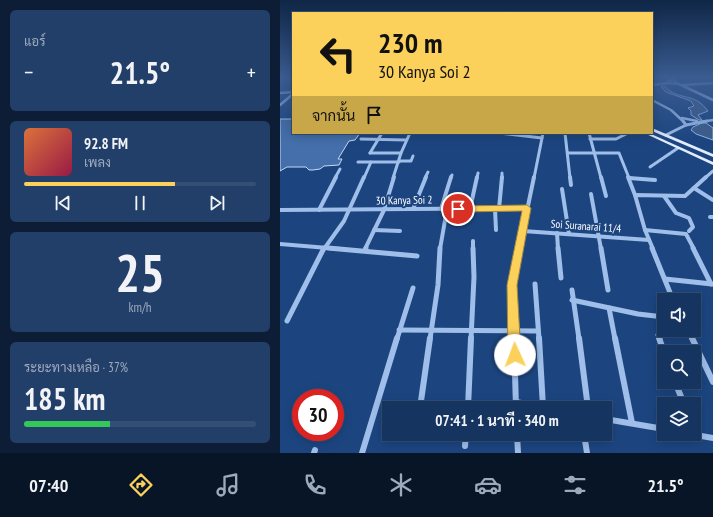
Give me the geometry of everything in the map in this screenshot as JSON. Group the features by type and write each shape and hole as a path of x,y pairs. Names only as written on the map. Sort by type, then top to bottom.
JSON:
{"main road":[{"path":"653,129 713,156"},
{"path":"648,134 713,164"},
{"path":"660,140 666,135"}],"street":[{"path":"280,105 287,98"},
{"path":"653,100 680,117 686,125"},
{"path":"680,117 699,122"},
{"path":"666,135 686,125 713,120"},
{"path":"381,134 370,153 401,153"},
{"path":"365,250 384,210 401,153 409,134"},
{"path":"516,401 512,285 542,135 520,134"},
{"path":"565,134 571,185"},
{"path":"589,134 606,196"},
{"path":"590,139 616,139 626,134"},
{"path":"361,139 406,140"},
{"path":"650,167 678,148"},
{"path":"568,153 619,153 636,195 649,240 670,293"},
{"path":"358,162 410,161 413,156"},
{"path":"286,321 325,247 350,210 371,162"},
{"path":"319,210 340,169"},
{"path":"636,195 685,196 713,171"},
{"path":"413,209 428,172"},
{"path":"470,209 478,173"},
{"path":"496,230 497,209 502,173"},
{"path":"421,401 438,285 439,252 444,209 452,175"},
{"path":"629,178 655,180"},
{"path":"694,188 713,200"},
{"path":"562,189 569,234"},
{"path":"591,194 597,236 608,290"},
{"path":"664,196 676,213 689,218 693,227 689,231"},
{"name":"30 Kanya Soi 2","path":"280,210 527,208"},
{"path":"374,230 400,231"},
{"path":"646,230 686,234 712,284"},
{"name":"Soi Suranarai 11/4","path":"522,231 649,240"},
{"path":"557,233 562,278"},
{"path":"468,401 474,277 473,241"},
{"path":"280,244 365,250 417,256"},
{"path":"665,279 712,284"},
{"path":"535,284 544,401"},
{"path":"362,453 412,288"},
{"path":"572,290 572,300 587,401"},
{"path":"572,300 638,314 657,316"},
{"path":"609,308 632,424"},
{"path":"399,330 538,331"},
{"path":"691,337 713,382"},
{"path":"612,420 657,428"},
{"path":"701,436 713,438"},
{"path":"465,441 465,446"},
{"path":"517,441 518,453"},
{"path":"585,441 587,453"}],"water":[{"path":"683,98 688,98 699,102 708,111 698,115 702,120 699,120 691,115 691,111 688,108 694,106 691,101"},
{"path":"706,123 713,128 713,140 696,134 691,130 693,127"}],"building":[{"path":"280,119 292,119 292,134 359,134 355,140 349,141 338,159 342,159 339,165 324,166 320,169 313,170 309,170 306,167 287,167 280,171"}],"route":[{"path":"458,209 527,208 512,285 515,355"}]}
